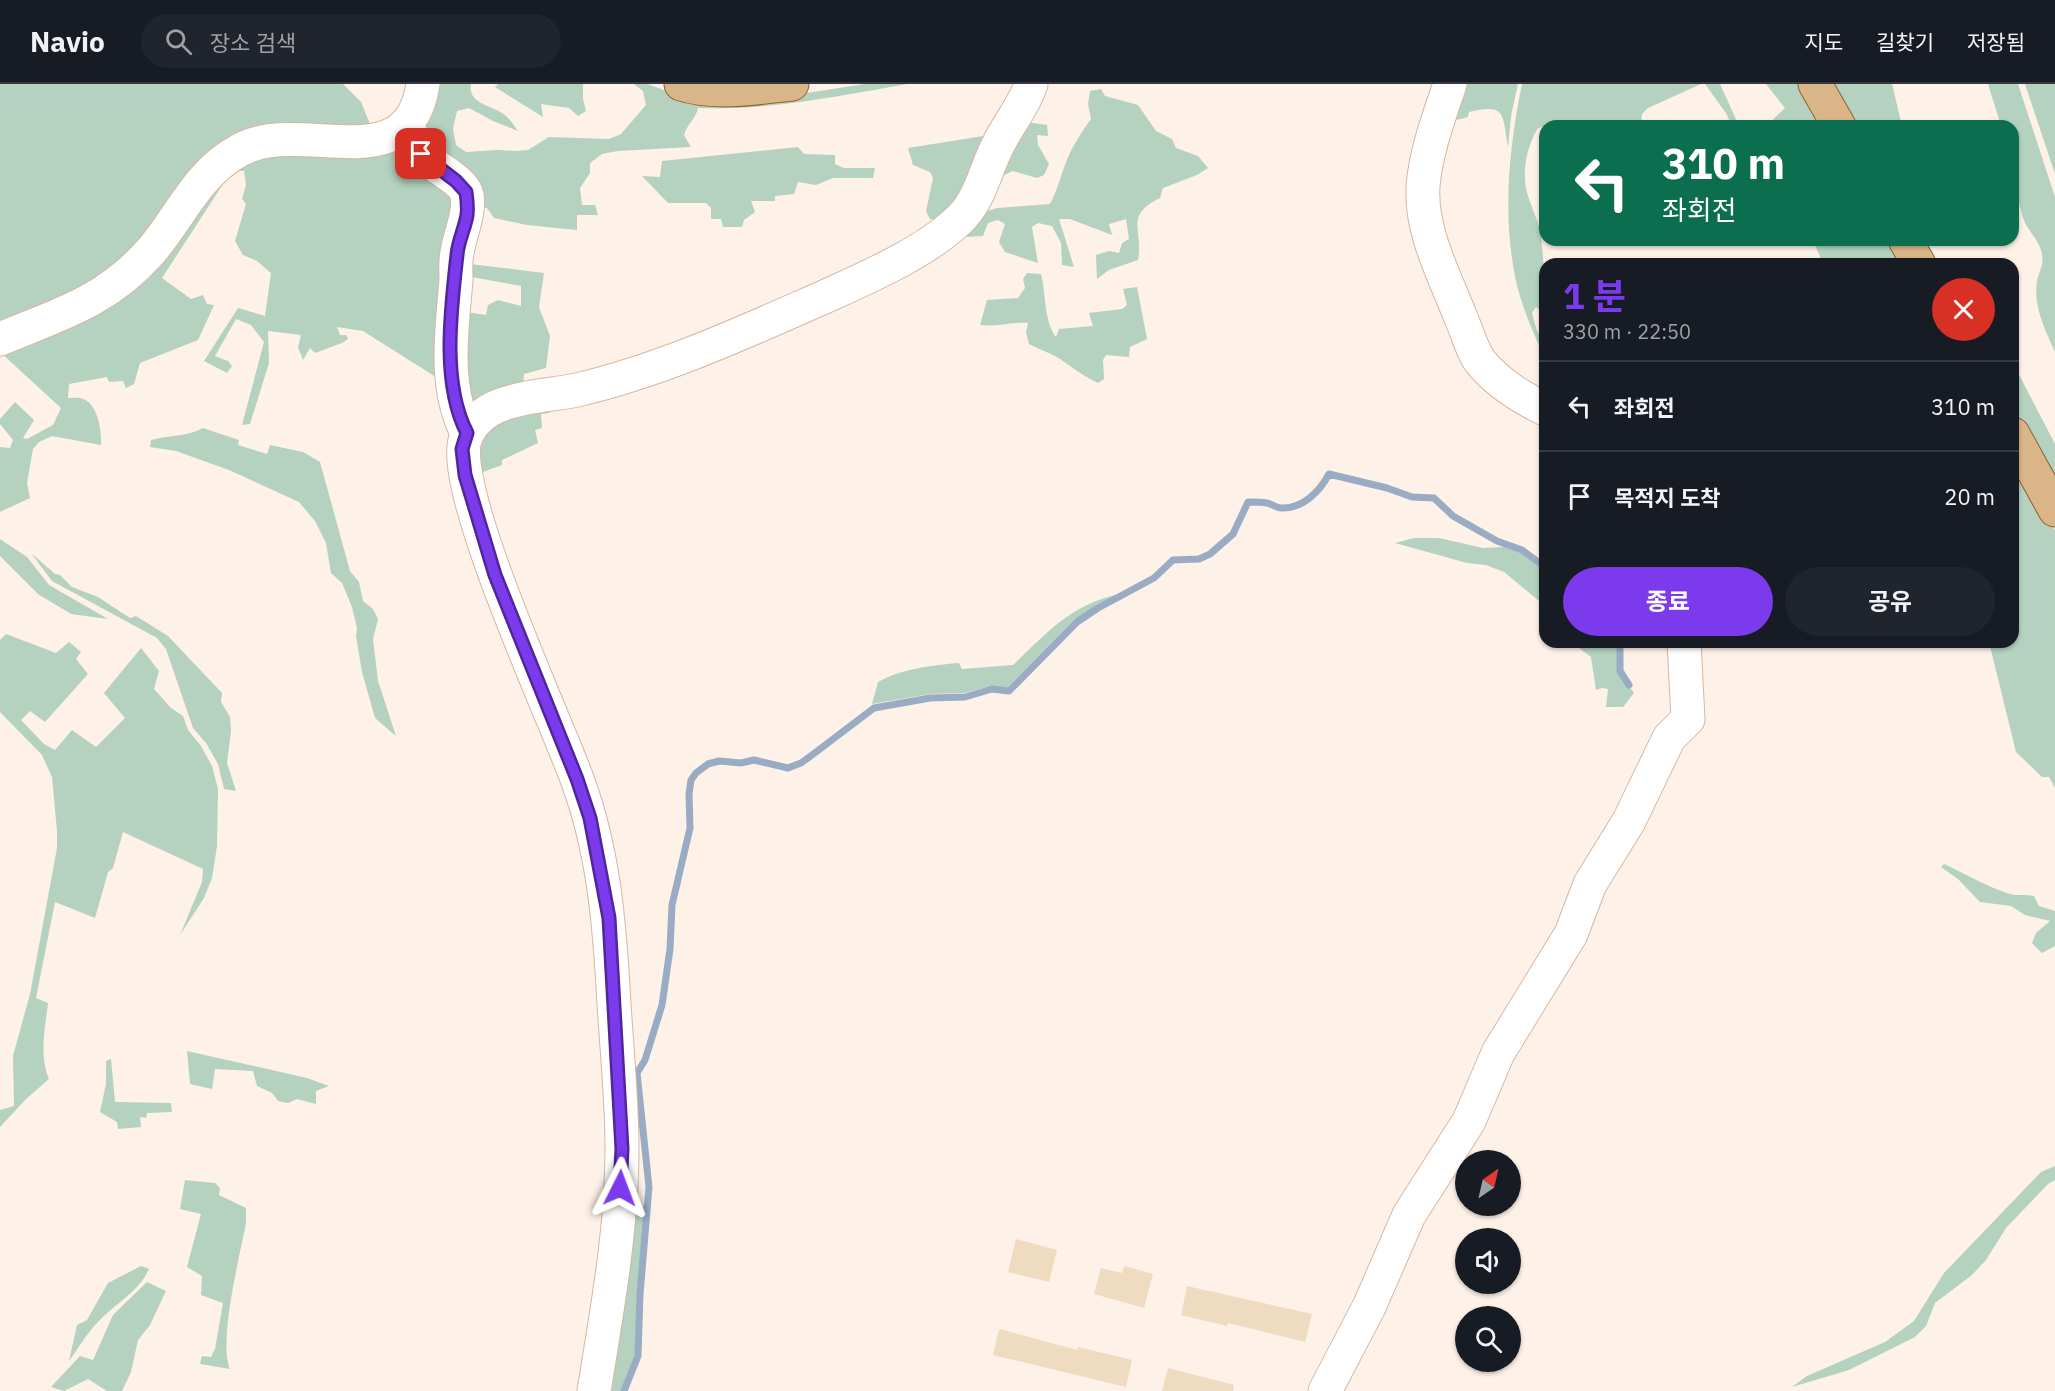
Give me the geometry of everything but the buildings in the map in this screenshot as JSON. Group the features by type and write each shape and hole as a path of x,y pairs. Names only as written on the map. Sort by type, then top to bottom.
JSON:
{"main road":[{"path":"681,84 690,87 715,88 792,84"},
{"path":"1815,84 1836,120"},
{"path":"2019,445 2055,510"}],"street":[{"path":"0,339 94,300 115,285 152,249 205,176 240,150 272,140 388,138 408,123 420,103 423,84"},
{"path":"594,1391 617,1232 622,1149 609,918 590,818 577,779 495,575 475,513 465,475 462,449 467,433 488,411 503,404 630,377 738,335 863,279 917,250 962,218 983,183 999,142 1031,84"},
{"path":"1450,84 1434,131 1423,186 1424,208 1430,238 1478,358 1493,376 1539,405"},
{"path":"408,123 413,142 421,154 456,181 466,192 468,212 457,253 451,340 455,400 458,416 467,433"},
{"path":"1325,1391 1369,1307 1409,1215 1469,1121 1498,1053 1571,934 1590,884 1629,822 1669,738 1688,719 1684,648"}],"green space":[{"path":"0,84 343,84 361,102 370,124 265,131 133,262 0,326"},
{"path":"430,84 471,84 471,91 477,100 505,115 518,131 469,108 457,111 453,129 456,145 466,152 528,150 549,137 609,139 621,134 646,105 643,91 634,84 648,84 685,98 794,95 865,84 907,84 777,105 698,108 684,135 691,147 618,151 602,154 590,163 590,173 580,188 582,205 595,205 598,215 577,215 577,230 527,225 494,218 487,208 471,206 421,141"},
{"path":"498,84 583,84 586,111 578,116 569,108 541,104 543,117 495,87"},
{"path":"1455,84 1518,84 1511,116 1508,147 1503,119 1496,110 1469,112 1468,117 1444,123"},
{"path":"1522,84 1701,84 1648,108 1642,114 1642,120 1539,120 1539,128 1530,144 1525,179 1539,228 1539,246 1542,246 1543,258 1539,258 1539,310 1536,307 1532,313 1539,334 1539,345 1516,281 1509,232 1509,182"},
{"path":"1705,84 1720,84 1736,120 1729,120"},
{"path":"1766,84 1799,84 1820,120 1772,120 1785,108"},
{"path":"1829,84 1892,84 1901,120 1850,120"},
{"path":"1988,84 2018,84 2055,197 2055,352 2038,309 2036,290 2042,265 2042,254 2023,218 2019,201 2019,120 1999,120"},
{"path":"2025,84 2055,84 2055,174"},
{"path":"1101,89 1105,96 1138,105 1156,131 1172,139 1176,148 1198,156 1208,168 1197,175 1163,188 1160,198 1142,211 1137,224 1138,260 1109,270 1097,279 1096,255 1109,251 1119,253 1122,243 1129,239 1126,219 1109,224 1112,235 1070,219 1059,219 1074,267 1062,265 1061,243 1052,226 1038,223 1032,227 1038,263 1005,252 999,242 1005,224 998,220 988,223 983,236 947,238 969,217 997,208 1050,204 1070,153 1091,119 1088,104 1090,91"},
{"path":"1019,121 1047,125 1048,136 1037,135 1038,145 1049,164 1044,175 1037,178 1013,171 1000,177"},
{"path":"996,134 947,221 930,219 926,211 933,178 930,172 913,165 908,148"},
{"path":"405,135 456,187 447,384 363,331 337,327 340,335 346,335 348,339 315,353 310,348 303,360 298,347 301,335 268,331 269,363 250,424 242,425 264,342 251,325 236,319 215,356 228,361 232,366 227,373 204,361 238,308 265,316 271,273 257,261 243,255 235,241 246,204 242,199 246,185 244,171 236,171 227,178 162,278 191,299 203,295 207,304 214,305 198,340 140,363 134,384 126,388 123,381 109,382 107,377 69,384 68,398 83,399 96,412 100,426 101,445 52,436 39,442 33,449 27,483 30,498 0,512 0,447 10,448 13,440 0,424 0,419 15,402 34,420 23,438 27,439 53,425 61,408 0,352 47,328 243,155"},
{"path":"798,147 804,154 835,155 835,164 844,168 875,168 873,178 833,178 816,185 798,182 794,194 775,196 775,201 751,201 755,212 744,220 742,227 723,227 721,219 711,219 711,208 706,203 668,203 642,176 660,177 662,161"},
{"path":"1816,246 1893,246 1900,258 1820,258"},
{"path":"462,263 544,273 539,307 550,336 546,368 524,374 523,392 468,412 459,311 486,315 488,305 498,300 521,306 521,286 461,275"},
{"path":"1027,273 1041,274 1047,316 1056,337 1059,329 1093,326 1089,313 1122,309 1127,305 1123,289 1137,287 1147,339 1130,347 1129,357 1106,355 1103,360 1104,379 1098,383 1057,357 1029,344 1026,332 1028,323 980,325 987,300 1018,298 1025,288 1023,279"},
{"path":"2019,375 2055,444 2055,484 2019,422"},
{"path":"550,409 550,413 541,414 542,428 535,430 538,443 502,460 502,465 472,476 483,422"},
{"path":"203,428 239,440 238,445 267,454 270,445 303,452 320,462 350,571 359,582 363,601 373,609 378,619 373,639 378,681 396,736 375,718 362,672 352,607 342,583 331,573 326,543 315,521 299,502 229,470 176,451 150,447 151,440 191,433"},
{"path":"2019,469 2055,530 2055,788 2049,777 2042,777 2016,752 1990,648 2019,648"},
{"path":"1414,538 1439,538 1483,548 1504,547 1521,553 1539,566 1539,601 1504,572 1486,565 1467,563 1395,543"},
{"path":"0,539 27,557 49,585 108,619 71,614 38,594 0,556"},
{"path":"31,553 72,587 98,597 130,618 136,616 168,636 222,693 221,702 230,717 231,731 227,763 236,791 224,789 218,764 206,743 193,728 166,649 157,638 52,581"},
{"path":"1119,594 1075,619 1007,688 991,686 964,693 930,694 872,704 878,682 907,671 959,663 962,669 1013,665 1061,621 1087,605"},
{"path":"6,634 56,653 69,642 81,652 76,659 88,674 45,722 30,711 21,720 44,744 55,750 72,730 96,747 125,718 104,693 141,648 159,671 154,689 171,708 183,716 188,730 201,746 212,766 218,789 217,846 212,878 204,898 180,935 202,882 203,869 123,832 113,868 108,872 95,918 55,902 36,998 48,1003 43,1051 49,1079 26,1099 0,1127 0,1110 14,1106 13,1056 30,994 57,848 52,777 42,755 0,712 0,640"},
{"path":"1579,648 1620,648 1618,672 1634,693 1623,707 1606,707 1608,689 1596,690 1591,657"},
{"path":"1944,864 2001,891 2013,895 2034,896 2039,906 2055,911 2055,946 2042,953 2032,943 2036,933 2050,921 2025,915 2011,906 1980,902 1958,879 1941,867"},
{"path":"187,1051 307,1078 329,1086 316,1091 316,1104 297,1099 288,1103 278,1101 272,1093 257,1086 253,1071 215,1069 212,1089 190,1084"},
{"path":"111,1059 115,1102 171,1103 172,1112 147,1113 146,1118 140,1117 141,1127 118,1129 117,1122 100,1112 106,1084 106,1061"},
{"path":"2055,1166 2055,1180 2048,1184 2006,1228 1986,1260 1972,1275 1935,1303 1926,1326 1915,1337 1849,1370 1792,1387 1807,1376 1885,1342 1914,1321 1944,1273 2041,1172"},
{"path":"185,1180 215,1183 220,1188 219,1195 246,1208 246,1223 228,1319 227,1356 230,1369 200,1364 202,1356 211,1357 215,1349 223,1303 201,1295 202,1276 187,1267 201,1214 180,1209"},
{"path":"627,1196 645,1207 637,1294 635,1358 622,1391 602,1391"},
{"path":"141,1266 149,1269 139,1285 103,1316 69,1361 77,1325 87,1320 108,1283"},
{"path":"147,1282 166,1291 150,1325 138,1340 131,1372 122,1391 107,1391 88,1379 64,1391 51,1387 80,1356 93,1360 113,1315"}],"waterway":[{"path":"624,1391 638,1356 640,1294 649,1187 637,1073 645,1060 662,1005 670,949 672,905 690,828 689,794 691,780 696,773 708,764 719,761 741,763 754,760 788,768 801,763 874,708 930,698 965,697 992,689 1009,691 1077,622 1154,578 1173,560 1199,559 1210,554 1233,534 1248,502 1267,503 1281,508 1297,506 1310,498 1329,474 1387,488 1412,497 1434,498 1453,516 1497,541 1522,550 1539,563"},
{"path":"1620,648 1620,671 1629,685"}],"route":[{"path":"421,154 456,181 466,192 468,212 457,253 451,340 455,400 458,416 467,433 462,449 465,475 495,575 577,779 590,818 599,863 609,918 622,1149 620,1188"}]}
